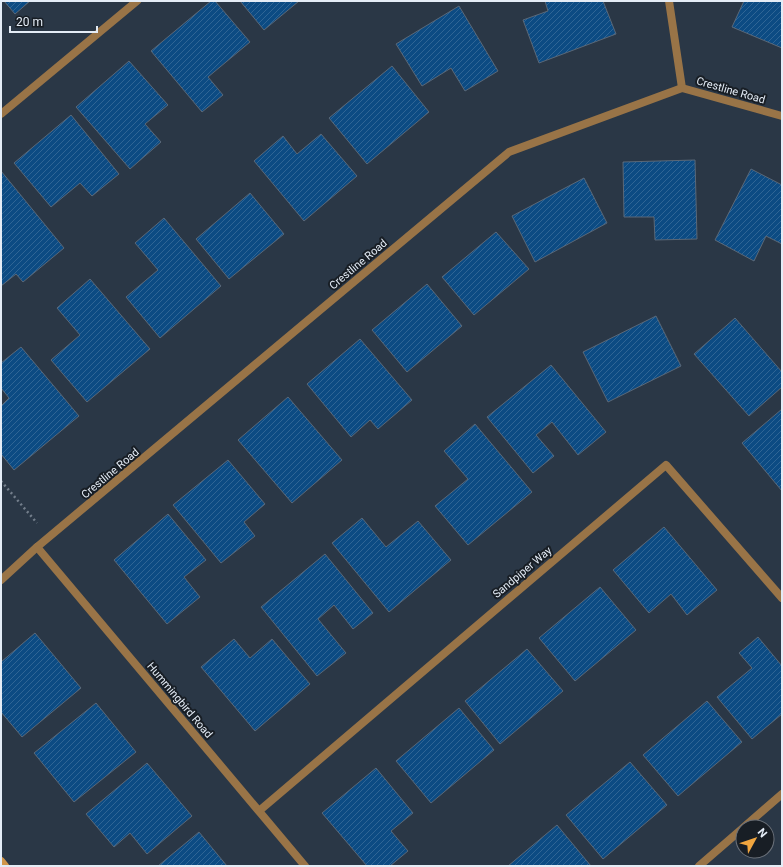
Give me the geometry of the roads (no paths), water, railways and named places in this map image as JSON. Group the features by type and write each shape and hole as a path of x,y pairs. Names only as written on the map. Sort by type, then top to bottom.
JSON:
{"main road":[{"path":"1,861 5,866"}],"street":[{"path":"1,114 137,1"},
{"path":"670,1 682,88"},
{"name":"Crestline Road","path":"1,580 37,547 509,152 682,88 782,116"},
{"name":"Sandpiper Way","path":"259,811 666,465 782,598"},
{"name":"Hummingbird Road","path":"37,547 306,866"},
{"path":"754,819 782,794"},
{"path":"699,866 735,836"}]}
